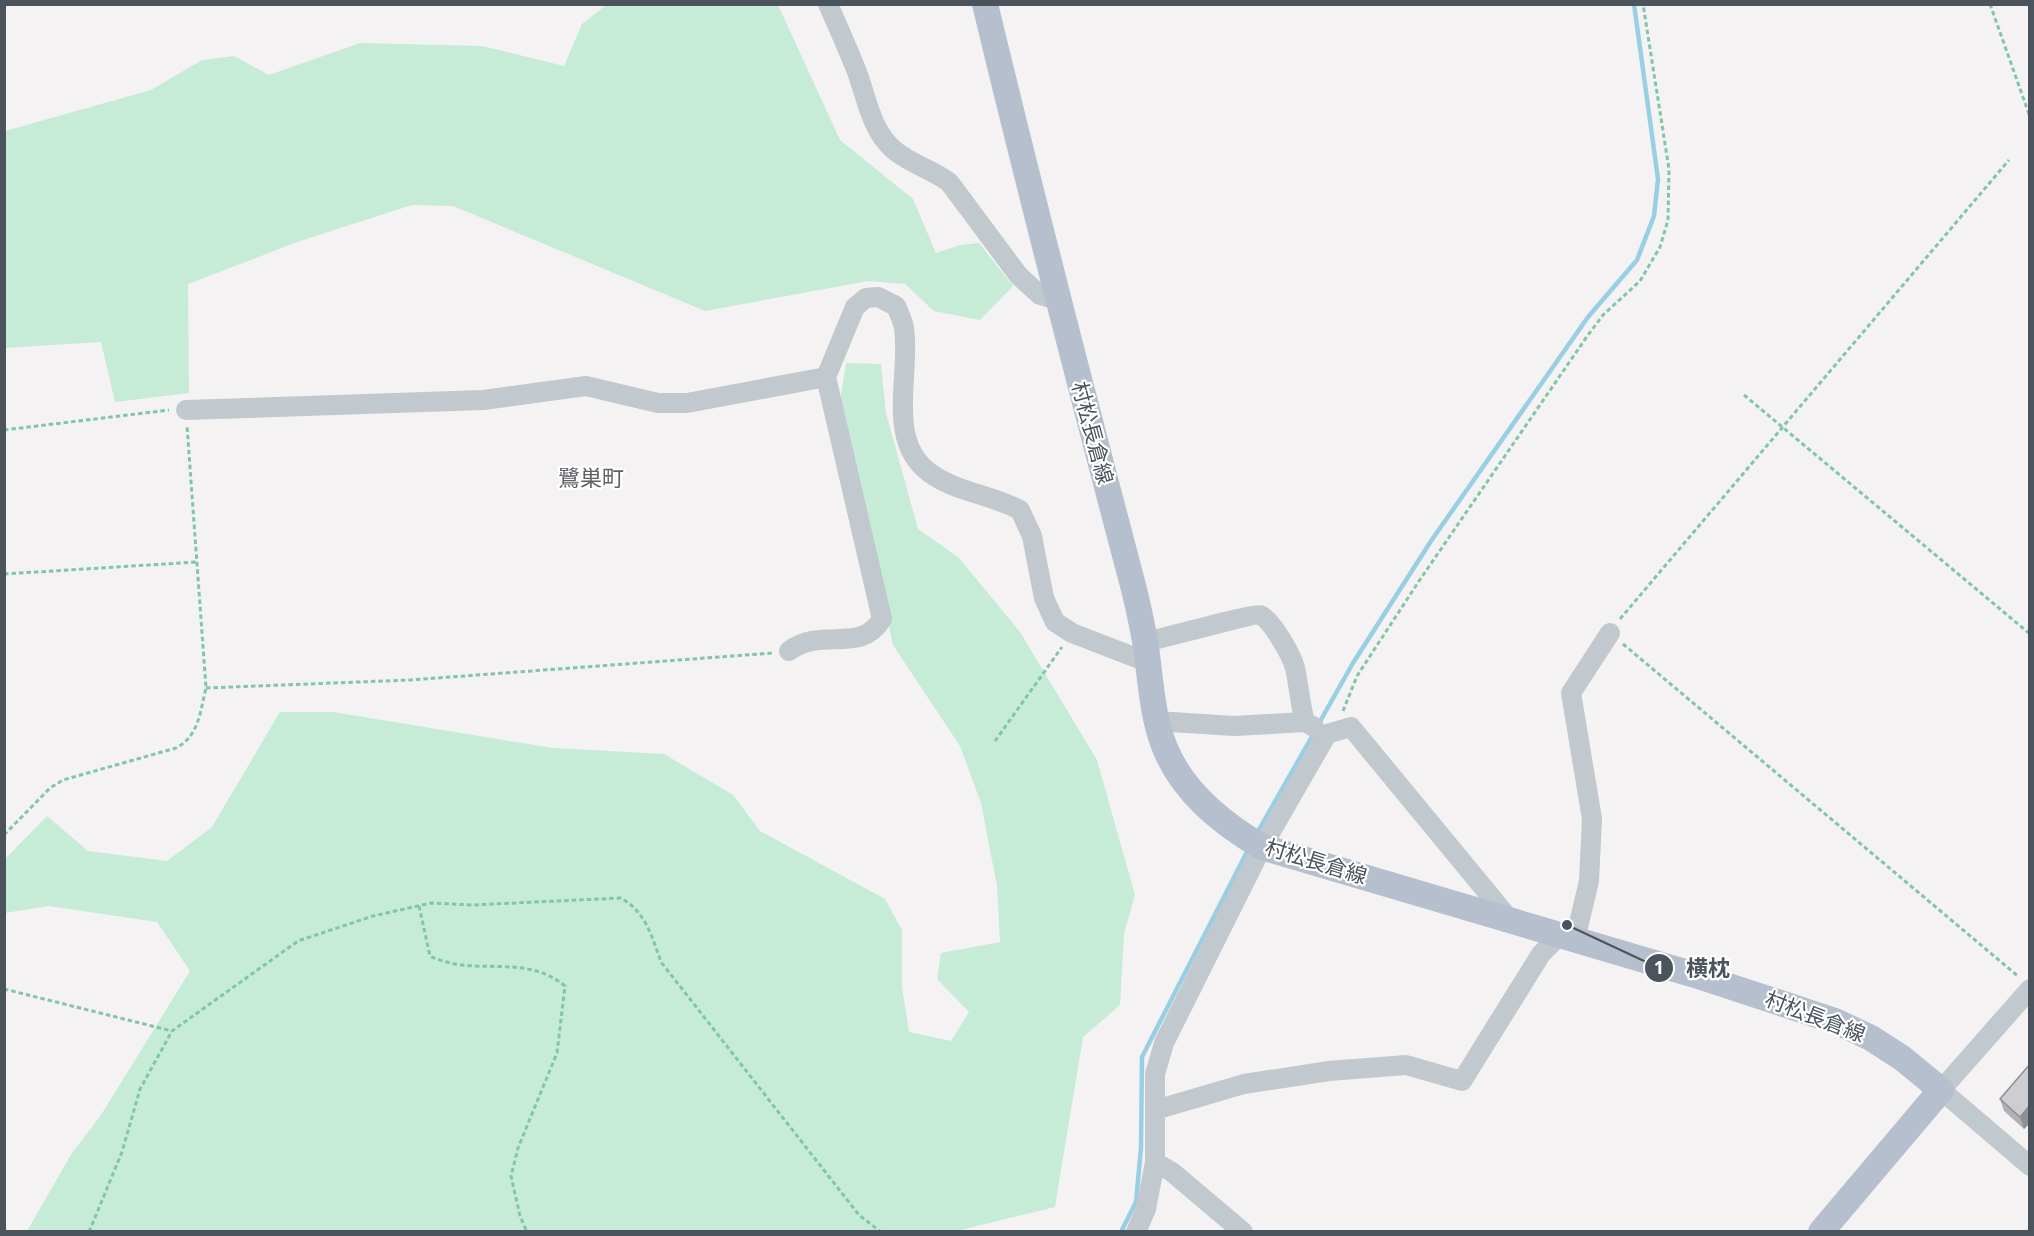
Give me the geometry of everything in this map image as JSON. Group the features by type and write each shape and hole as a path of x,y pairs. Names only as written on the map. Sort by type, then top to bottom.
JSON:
{"main road":[{"name":"村松長倉線","path":"986,4 1057,300 1132,581 1156,720 1165,750 1190,789 1211,812 1262,847 1695,975 1835,1021 1871,1038 1902,1058 1941,1090"},
{"path":"1821,1232 1941,1090"}],"street":[{"path":"828,4 858,74 865,101 883,139 908,161 938,174 949,182 1019,276 1040,295 1057,300"},
{"path":"789,651 810,640 848,640 869,635 882,619 826,377 855,307 866,298 878,297 896,306 904,327 903,418 911,450 918,462 943,481 1020,510 1032,536 1048,610 1056,622 1072,633 1146,652 1193,632 1249,615 1260,615 1268,621 1284,644 1295,667 1298,695 1305,722"},
{"path":"186,410 483,400 586,386 658,403 687,403 826,377"},
{"path":"1155,1110 1244,1083 1349,1070 1406,1065 1462,1081 1541,954 1567,938 1589,881 1592,819 1571,693 1610,633"},
{"path":"1156,720 1234,726 1305,722 1327,734"},
{"path":"1136,1232 1146,1209 1155,1162 1155,1074 1164,1043 1262,847 1327,734 1351,727 1511,921"},
{"path":"2026,984 1941,1090 2030,1166"},
{"path":"1155,1162 1172,1172 1243,1232"}],"path":[{"path":"1327,734 1340,720 1357,676 1419,581 1588,335 1603,315 1640,281 1660,247 1668,220 1669,169 1643,4"},
{"path":"1990,4 2030,117"},
{"path":"2009,160 1610,633 2026,984"},
{"path":"1744,395 2030,634"},
{"path":"4,430 186,410 206,688 197,727 187,743 63,780 51,788 4,835"},
{"path":"4,574 197,562"},
{"path":"995,741 1072,633"},
{"path":"206,688 421,679 789,651"},
{"path":"89,1232 122,1152 140,1089 172,1031 298,941 373,916 431,903 472,905 621,898 633,905 647,923 661,962 859,1215 882,1232"},
{"path":"419,906 430,956 448,965 534,968 553,976 565,986 557,1053 518,1148 511,1176 520,1216 527,1232"},
{"path":"4,989 172,1031"}],"green space":[{"path":"606,5 778,5 840,140 913,199 936,253 960,245 979,243 1013,286 980,320 934,311 905,284 868,281 705,311 453,206 412,205 300,241 188,284 189,393 115,402 101,342 5,348 5,131 151,90 202,60 234,56 269,75 360,43 482,46 564,66 582,24"},
{"path":"846,363 881,364 886,413 918,529 958,557 1020,632 1097,760 1135,895 1124,934 1120,1005 1083,1037 1055,1207 953,1232 27,1231 72,1153 101,1115 190,971 157,922 49,906 5,913 5,859 47,816 88,851 167,861 212,827 280,712 333,712 553,748 664,754 733,795 760,831 885,899 902,930 902,987 909,1032 951,1041 969,1012 937,979 941,953 1000,942 997,886 981,803 960,746 893,645 840,401"}],"building":[{"path":"2030,1064 2030,1105 2020,1117 2000,1099"}],"waterway":[{"path":"1318,725 1353,663 1431,541 1588,317 1637,260 1654,216 1658,179 1634,4"},
{"path":"1256,835 1314,733"},
{"path":"1121,1232 1136,1202 1141,1148 1142,1057 1249,848"}],"place":[{"name":"横枕","path":"1567,925"}],"district":[{"name":"鷺巣町","path":"591,478"}]}
